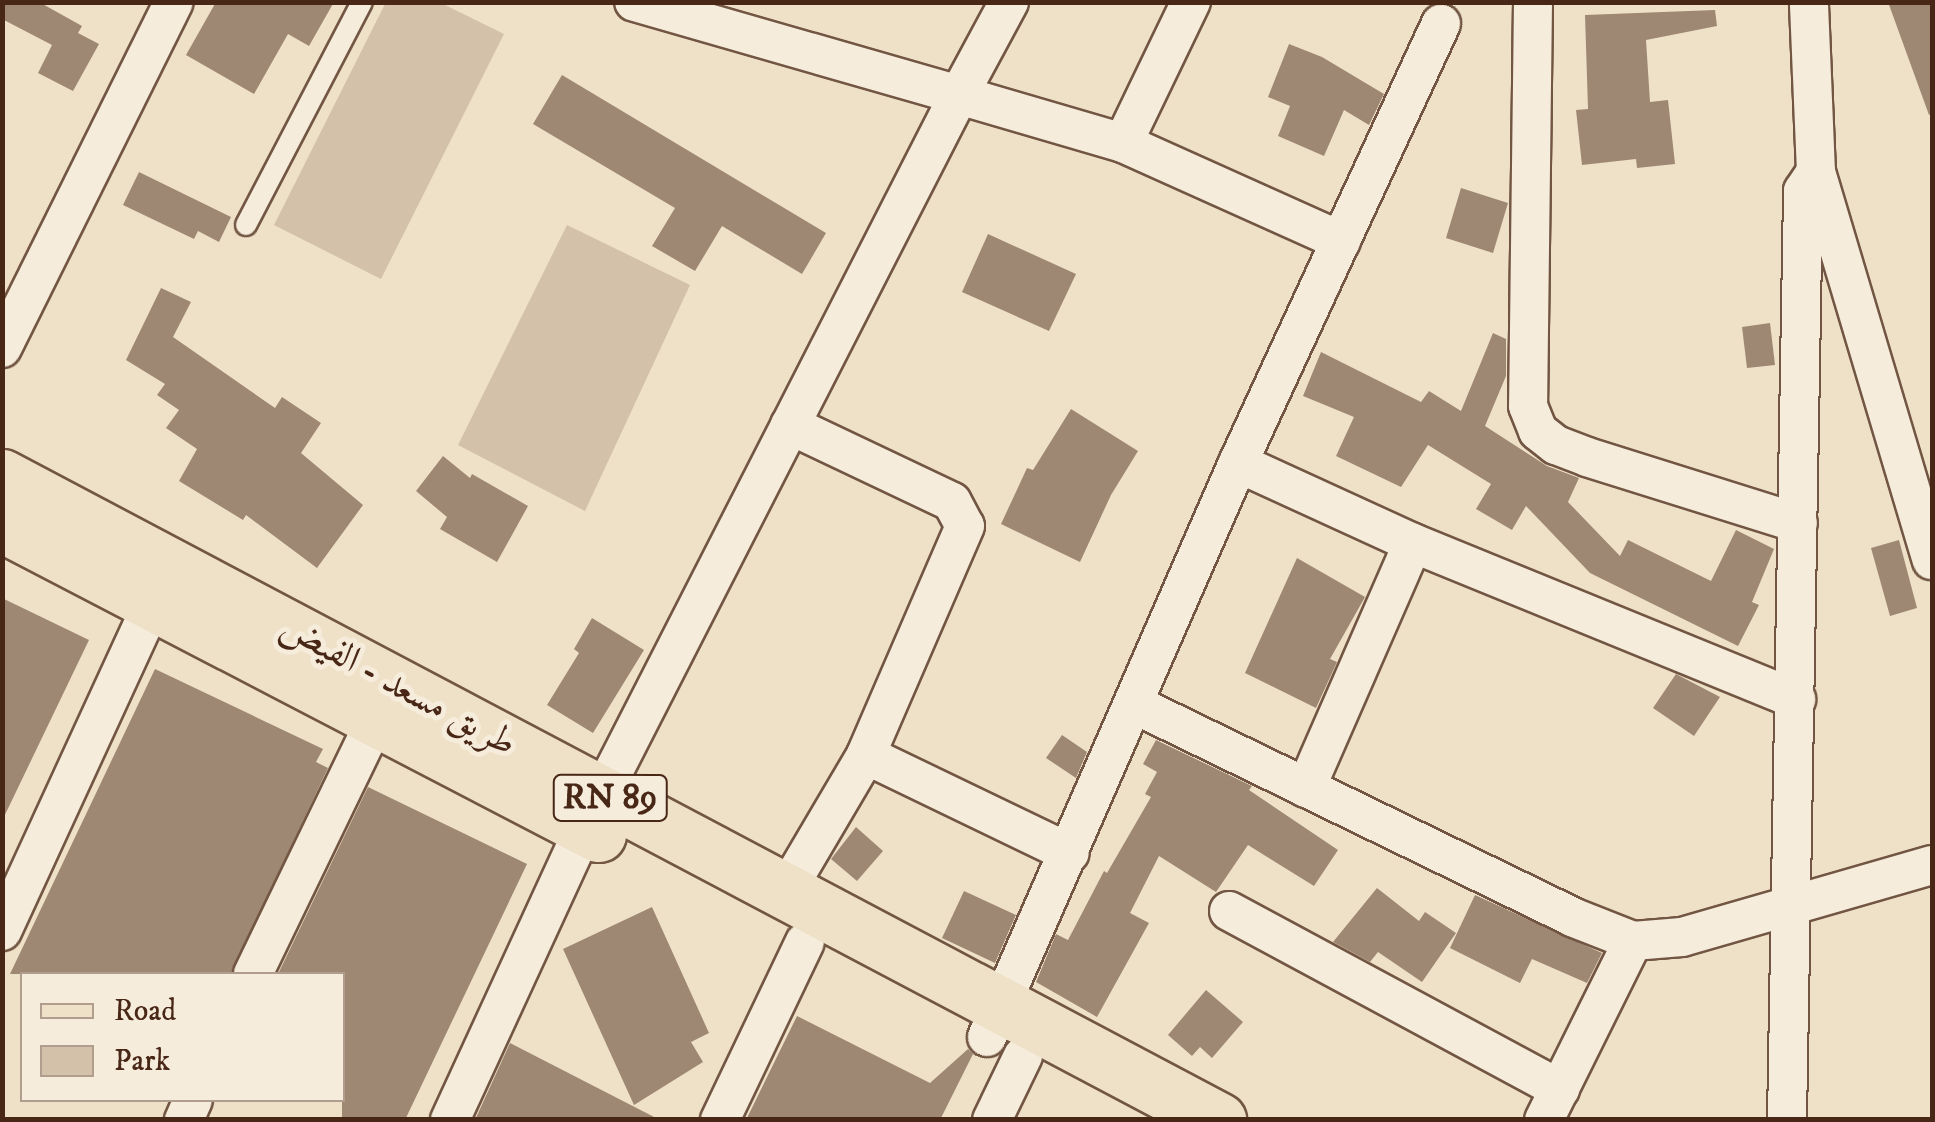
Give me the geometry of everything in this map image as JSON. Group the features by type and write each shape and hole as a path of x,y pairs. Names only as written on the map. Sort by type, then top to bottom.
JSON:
{"main road":[{"name":"طريق مسعد - الفيض","path":"2,477 594,810 805,942 1004,1032 1218,1120"},
{"name":"طريق مسعد - الفيض","path":"2,524 376,718 786,890 1144,1120"}],"street":[{"path":"2,348 174,2"},
{"path":"634,2 1123,144 1341,241"},
{"path":"450,1120 594,810 1009,2"},
{"path":"1123,144 1191,2"},
{"path":"1533,2 1528,406 1538,431 1556,445 1586,456 1798,522"},
{"path":"1809,2 1816,172 1932,560"},
{"path":"992,1120 1004,1032 1070,853 1238,463 1441,24"},
{"path":"1787,1120 1803,191 1816,172"},
{"path":"786,890 866,755 965,526 952,502 790,426"},
{"path":"1238,463 1413,543 1796,699"},
{"path":"1306,788 1413,543"},
{"path":"2,931 153,603"},
{"path":"1136,705 1572,917 1633,941 1682,937 1932,865"},
{"path":"254,972 376,718"},
{"path":"866,755 1070,853"},
{"path":"1229,911 1552,1104 1633,941"},
{"path":"720,1120 805,942"}],"lane":[{"path":"246,226 362,2"}],"green space":[{"path":"386,2 441,3 504,34 381,279 274,225"},
{"path":"567,225 690,285 585,511 458,445"}],"building":[{"path":"2,2 39,2 82,26 78,33 99,44 73,91 38,73 52,45 2,19"},
{"path":"216,2 334,2 309,46 288,34 254,94 186,55"},
{"path":"1888,2 1932,2 1932,114 1929,115"},
{"path":"1715,10 1717,26 1646,40 1650,102 1668,100 1675,164 1637,168 1636,159 1582,165 1576,110 1588,109 1585,15"},
{"path":"1289,44 1322,57 1384,94 1369,125 1344,110 1324,156 1278,136 1290,106 1268,97"},
{"path":"562,75 826,233 802,274 722,226 695,271 652,246 675,208 533,124"},
{"path":"139,172 231,217 219,242 198,231 194,239 123,205"},
{"path":"1461,188 1508,203 1493,253 1446,238"},
{"path":"988,234 1076,274 1049,331 962,292"},
{"path":"161,288 191,302 173,337 275,408 282,397 321,423 301,453 363,505 317,568 246,515 243,520 179,481 197,449 166,428 179,410 157,395 165,384 126,360"},
{"path":"1770,323 1775,365 1747,368 1742,327"},
{"path":"1493,333 1506,339 1506,376 1485,426 1547,466 1579,478 1568,502 1620,556 1628,540 1711,581 1736,530 1774,549 1752,602 1759,605 1738,646 1590,573 1526,506 1512,530 1476,509 1491,484 1428,445 1401,487 1336,456 1354,417 1303,396 1321,352 1421,402 1429,391 1461,411"},
{"path":"1071,409 1138,451 1111,495 1080,562 1001,524 1027,468 1033,470"},
{"path":"443,456 470,478 472,474 528,506 497,562 440,529 447,517 416,491"},
{"path":"1899,540 1917,608 1890,616 1871,548"},
{"path":"1297,558 1365,597 1330,659 1337,662 1316,708 1245,673"},
{"path":"2,598 89,640 2,821"},
{"path":"592,618 644,650 593,733 547,705 579,653 574,649"},
{"path":"155,669 323,749 316,762 328,768 232,972 10,974"},
{"path":"1676,674 1720,697 1694,736 1653,708"},
{"path":"1062,735 1087,752 1076,778 1046,758"},
{"path":"1156,740 1252,786 1249,790 1338,850 1314,886 1248,845 1216,892 1159,856 1130,913 1149,923 1097,1017 1036,982 1056,934 1068,940 1104,871 1107,873 1151,797 1145,794 1157,772 1143,764"},
{"path":"368,787 527,864 405,1120 342,1120 345,972 279,972"},
{"path":"856,827 883,851 857,881 831,859"},
{"path":"1377,888 1419,921 1425,912 1456,933 1422,982 1378,952 1370,962 1333,942"},
{"path":"964,891 1016,915 995,963 942,938"},
{"path":"1475,895 1602,953 1587,983 1532,959 1520,983 1450,948"},
{"path":"652,907 709,1033 691,1042 703,1062 634,1105 563,949"},
{"path":"1206,990 1243,1022 1212,1058 1200,1047 1192,1056 1168,1035"},
{"path":"797,1016 930,1083 968,1049 973,1054 940,1120 746,1120"},
{"path":"510,1043 660,1120 475,1120"}]}
